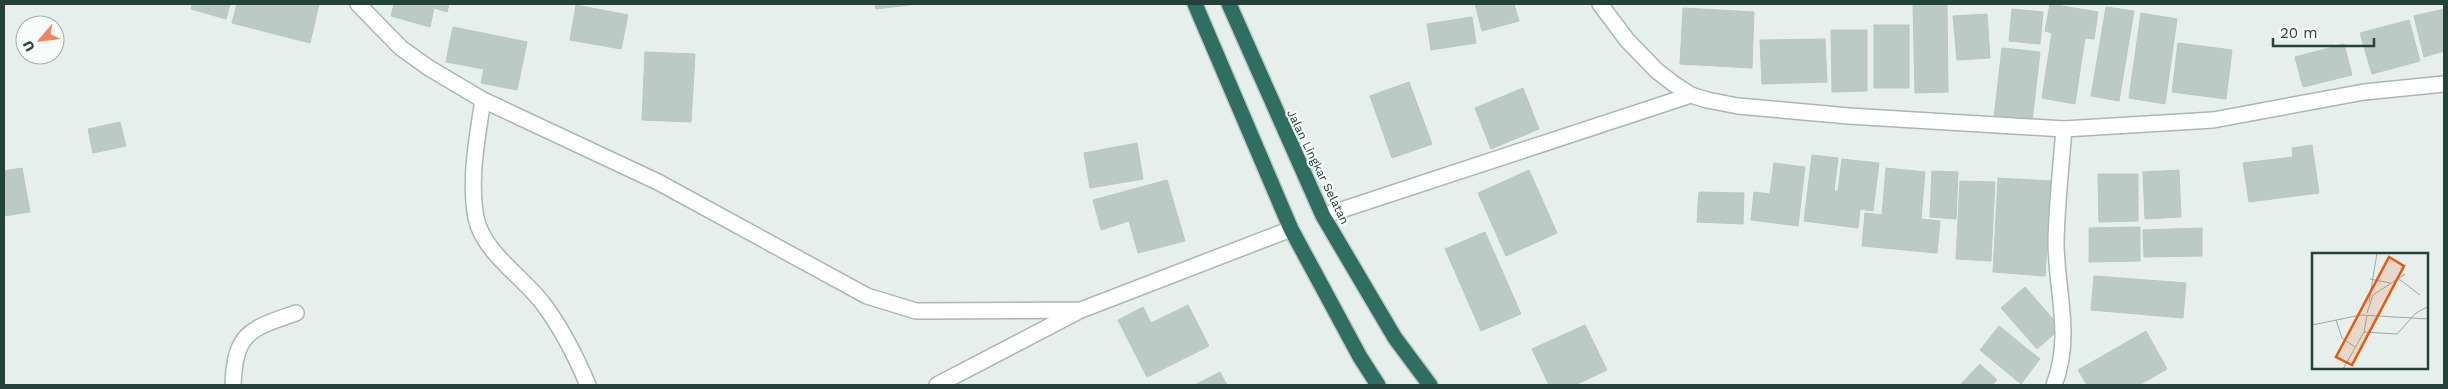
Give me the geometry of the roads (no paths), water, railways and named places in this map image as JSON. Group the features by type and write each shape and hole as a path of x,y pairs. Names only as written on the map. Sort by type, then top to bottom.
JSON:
{"highway":[{"path":"1195,4 1291,229 1360,357 1378,385"},
{"name":"Jalan Lingkar Selatan","path":"1229,4 1323,216 1395,338 1430,385"}],"street":[{"path":"358,4 401,48 429,68 483,100 658,182 867,296 894,306 916,311 1081,310"},
{"path":"1600,4 1627,40 1657,71 1691,95 1718,103 1747,107 1850,116 2064,129 2213,120 2364,92 2444,84"},
{"path":"1323,216 1691,95"},
{"path":"483,100 474,166 477,220 493,250 545,305 573,349 588,385"},
{"path":"2054,385 2064,352 2064,329 2056,241 2064,129"},
{"path":"937,385 1081,310 1291,229"},
{"path":"233,385 237,348 246,336 262,324 296,314"}]}
